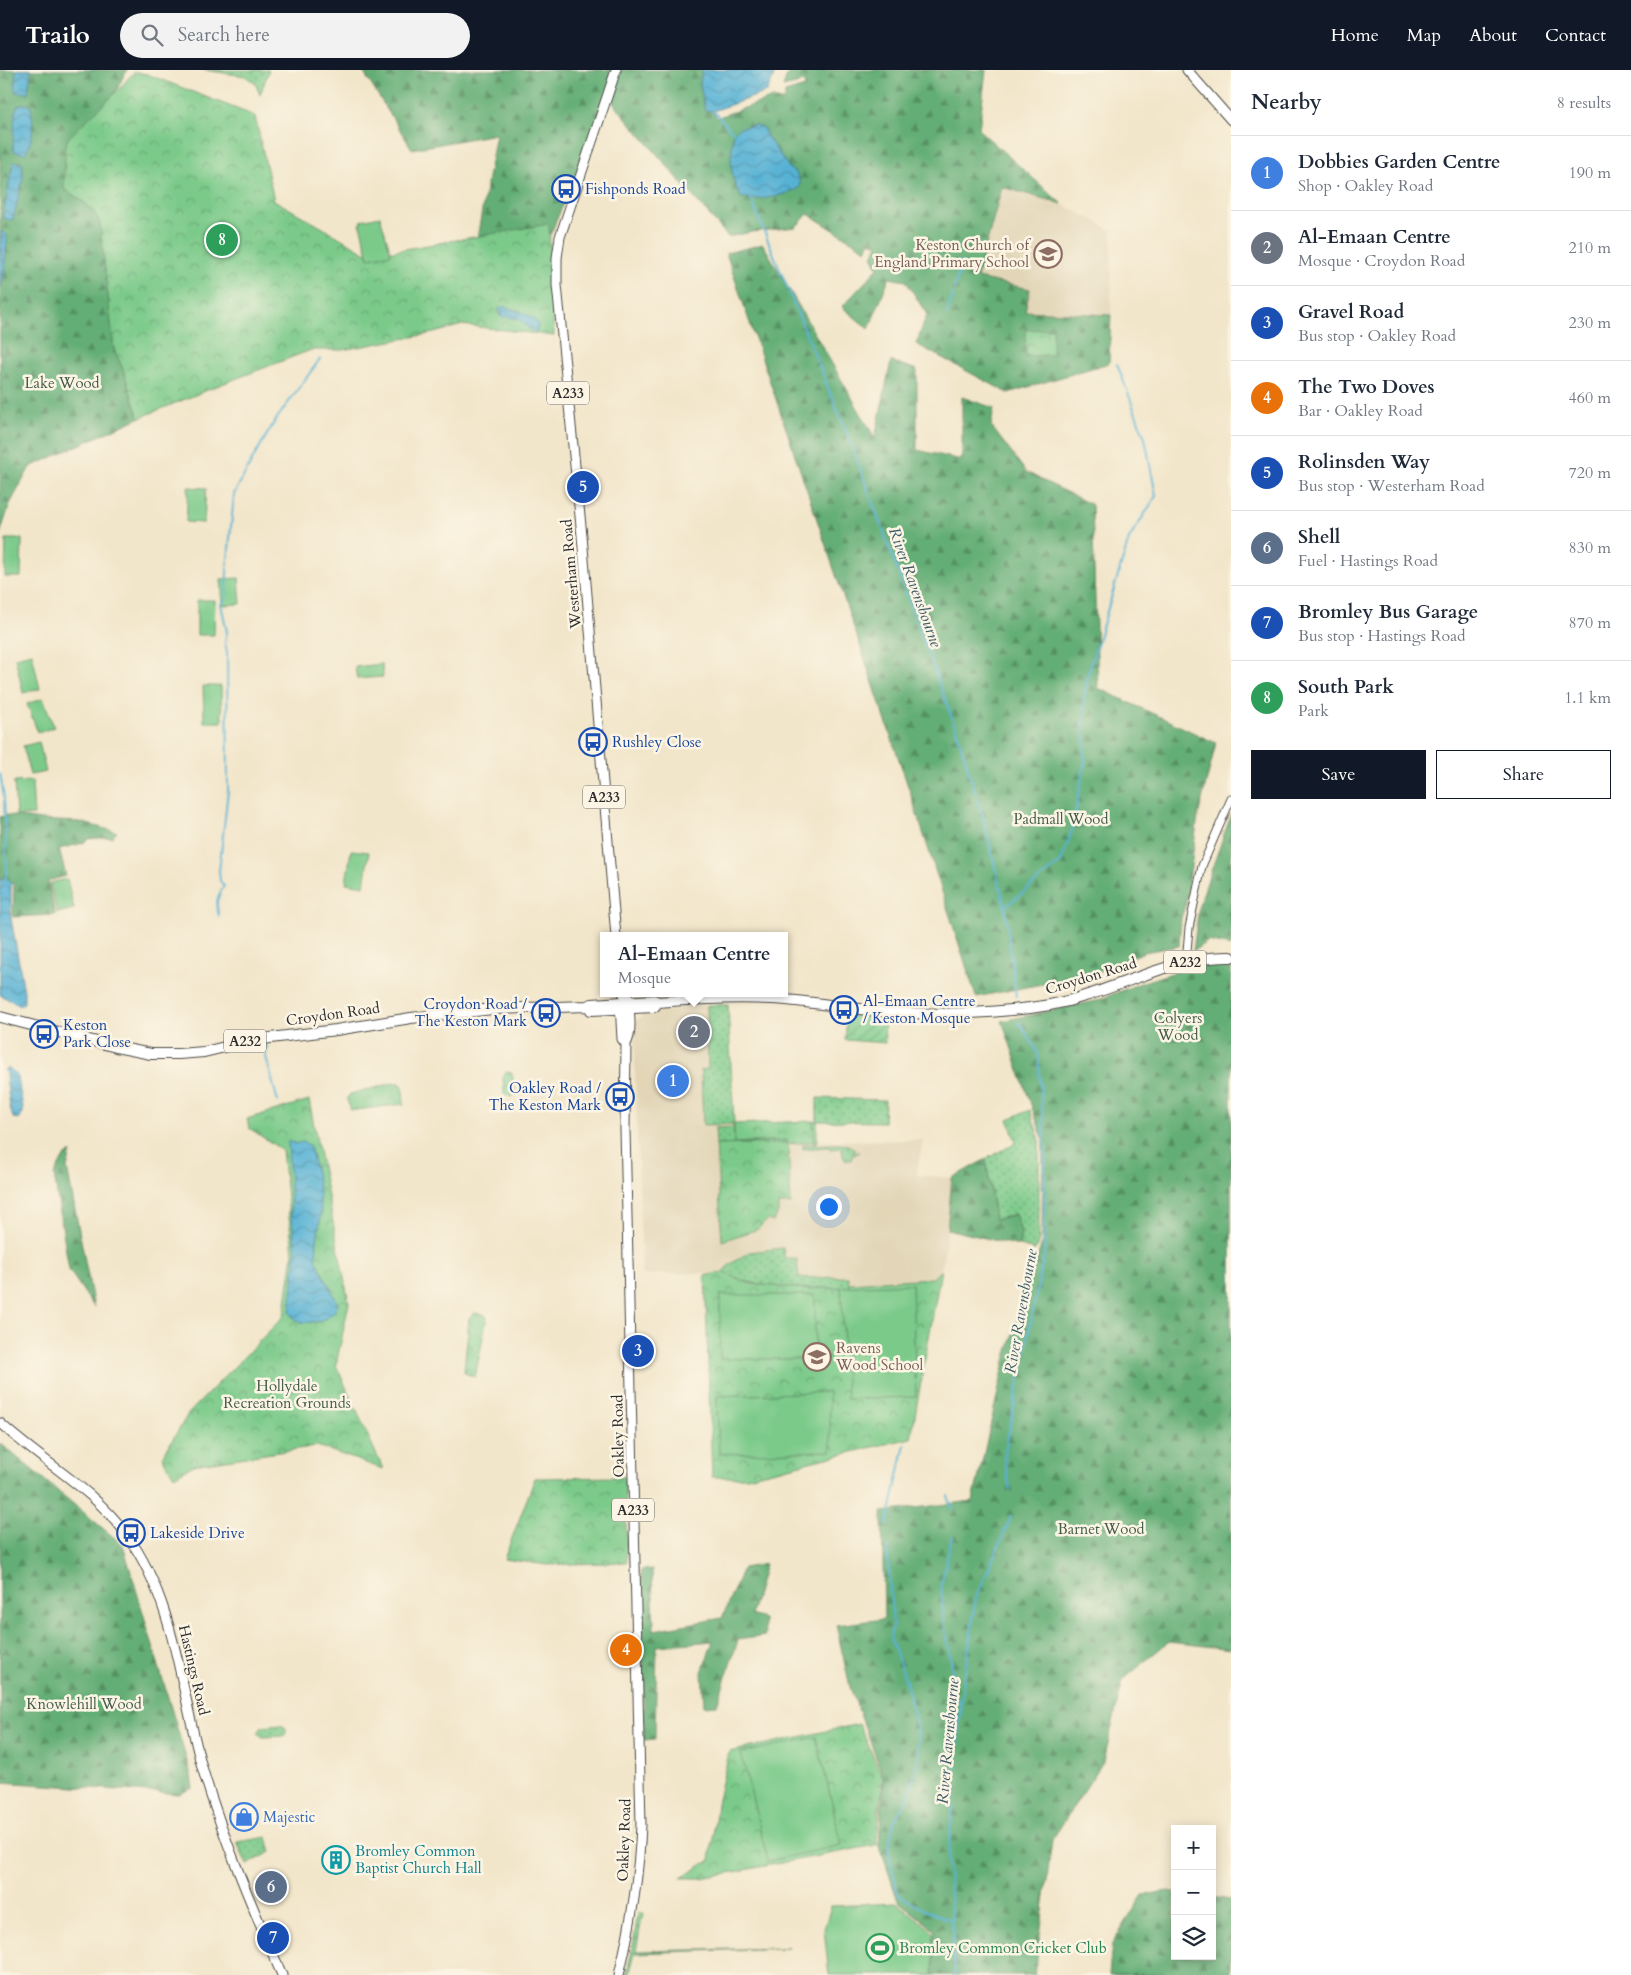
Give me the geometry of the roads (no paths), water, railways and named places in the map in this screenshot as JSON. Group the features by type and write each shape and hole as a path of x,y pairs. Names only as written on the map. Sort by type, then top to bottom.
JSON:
{"highway":[{"name":"Croydon Road","path":"0,1017 116,1048 151,1054 179,1054 204,1052 254,1040 411,1018 493,1009 587,1006 624,1002 654,1007 658,1002 711,999 771,999 902,1013 1002,1011 1044,1006 1084,997 1186,962 1231,957"}],"main road":[{"name":"Westerham Road","path":"616,70 560,237 557,258 557,285 581,527 616,932"},
{"path":"1188,70 1231,120"},
{"name":"Oakley Road","path":"619,1975 635,1894 641,1825 625,1129 626,1044 629,1038 624,1002"},
{"name":"Hastings Road","path":"0,1423 100,1503 127,1536 146,1569 167,1616 202,1764 213,1802 248,1895 282,1975"}],"street":[{"path":"1186,962 1189,928 1202,866 1231,799"}],"water":[{"path":"16,70 31,70 28,93 15,92"},
{"path":"702,70 772,70 774,76 767,92 713,111 705,110 700,84"},
{"path":"23,104 30,105 32,116 30,144 24,154 14,151 13,146 15,113 17,106"},
{"path":"756,125 763,128 790,169 797,174 800,182 799,188 771,197 756,199 741,197 732,174 734,133 739,128"},
{"path":"13,162 22,163 23,178 13,220 4,219 3,216"},
{"path":"1,232 7,235 7,241 4,277 0,289"},
{"path":"505,307 531,317 538,324 537,333 528,328 519,319 500,316 499,308"},
{"path":"0,879 11,881 11,918 24,991 24,1003 19,1005 0,995"},
{"path":"9,1068 17,1075 23,1107 23,1113 19,1119 13,1118 10,1108 5,1069"},
{"path":"288,1140 294,1144 303,1142 310,1146 318,1182 321,1214 316,1259 338,1304 335,1310 326,1318 314,1322 296,1321 290,1312 296,1251 291,1212"}],"waterway":[{"path":"713,111 734,133"},
{"name":"River Ravensbourne","path":"751,199 848,436 956,729 983,818 1005,907 1016,996"},
{"path":"954,289 962,262"},
{"path":"947,315 953,294"},
{"path":"219,916 217,900 224,886 220,881 219,871 228,790 227,652 225,643 227,632 221,604 226,599 234,494 275,421 320,359"},
{"path":"1006,906 1061,862 1072,830 1085,761 1084,698 1088,674 1129,539 1156,496 1145,438 1117,364"},
{"path":"0,774 4,797 7,873 5,880"},
{"name":"River Ravensbourne","path":"1010,1489 1004,1457 1044,1255 1045,1149 1038,1053 1019,1022"},
{"path":"267,1045 266,1057 278,1102"},
{"path":"887,1525 905,1444"},
{"path":"948,1496 953,1510"},
{"name":"River Ravensbourne","path":"955,1975 948,1862 961,1700 976,1598 1011,1517"},
{"path":"952,1536 941,1585 944,1622 952,1666 953,1696 959,1702"},
{"path":"887,1548 893,1624 890,1637 905,1678 917,1728 919,1756 909,1796 894,1821 888,1850 898,1895 925,1910 951,1920"}],"place":[{"name":"Fishponds Road","path":"566,189"},
{"name":"South Park","path":"222,240"},
{"name":"Keston Church of England Primary School","path":"1048,254"},
{"name":"Rolinsden Way","path":"583,487"},
{"name":"Rushley Close","path":"593,742"},
{"name":"Al-Emaan Centre / Keston Mosque","path":"844,1010"},
{"name":"Croydon Road / The Keston Mark","path":"546,1013"},
{"name":"Al-Emaan Centre","path":"694,1032"},
{"name":"Keston Park Close","path":"44,1034"},
{"name":"Dobbies Garden Centre","path":"673,1081"},
{"name":"Oakley Road / The Keston Mark","path":"620,1097"},
{"name":"Gravel Road","path":"638,1351"},
{"name":"Ravens Wood School","path":"817,1357"},
{"name":"Lakeside Drive","path":"131,1533"},
{"name":"The Two Doves","path":"626,1650"},
{"name":"Majestic","path":"244,1817"},
{"name":"Bromley Common Baptist Church Hall","path":"336,1860"},
{"name":"Shell","path":"271,1887"},
{"name":"Bromley Bus Garage","path":"273,1938"},
{"name":"Bromley Common Cricket Club","path":"880,1948"}],"park label":[{"name":"Lake Wood","path":"62,383"},
{"name":"Padmall Wood","path":"1061,819"},
{"name":"Colyers Wood","path":"1178,1026"},
{"name":"Hollydale Recreation Grounds","path":"287,1394"},
{"name":"Barnet Wood","path":"1101,1529"},
{"name":"Knowlehill Wood","path":"84,1704"}]}
